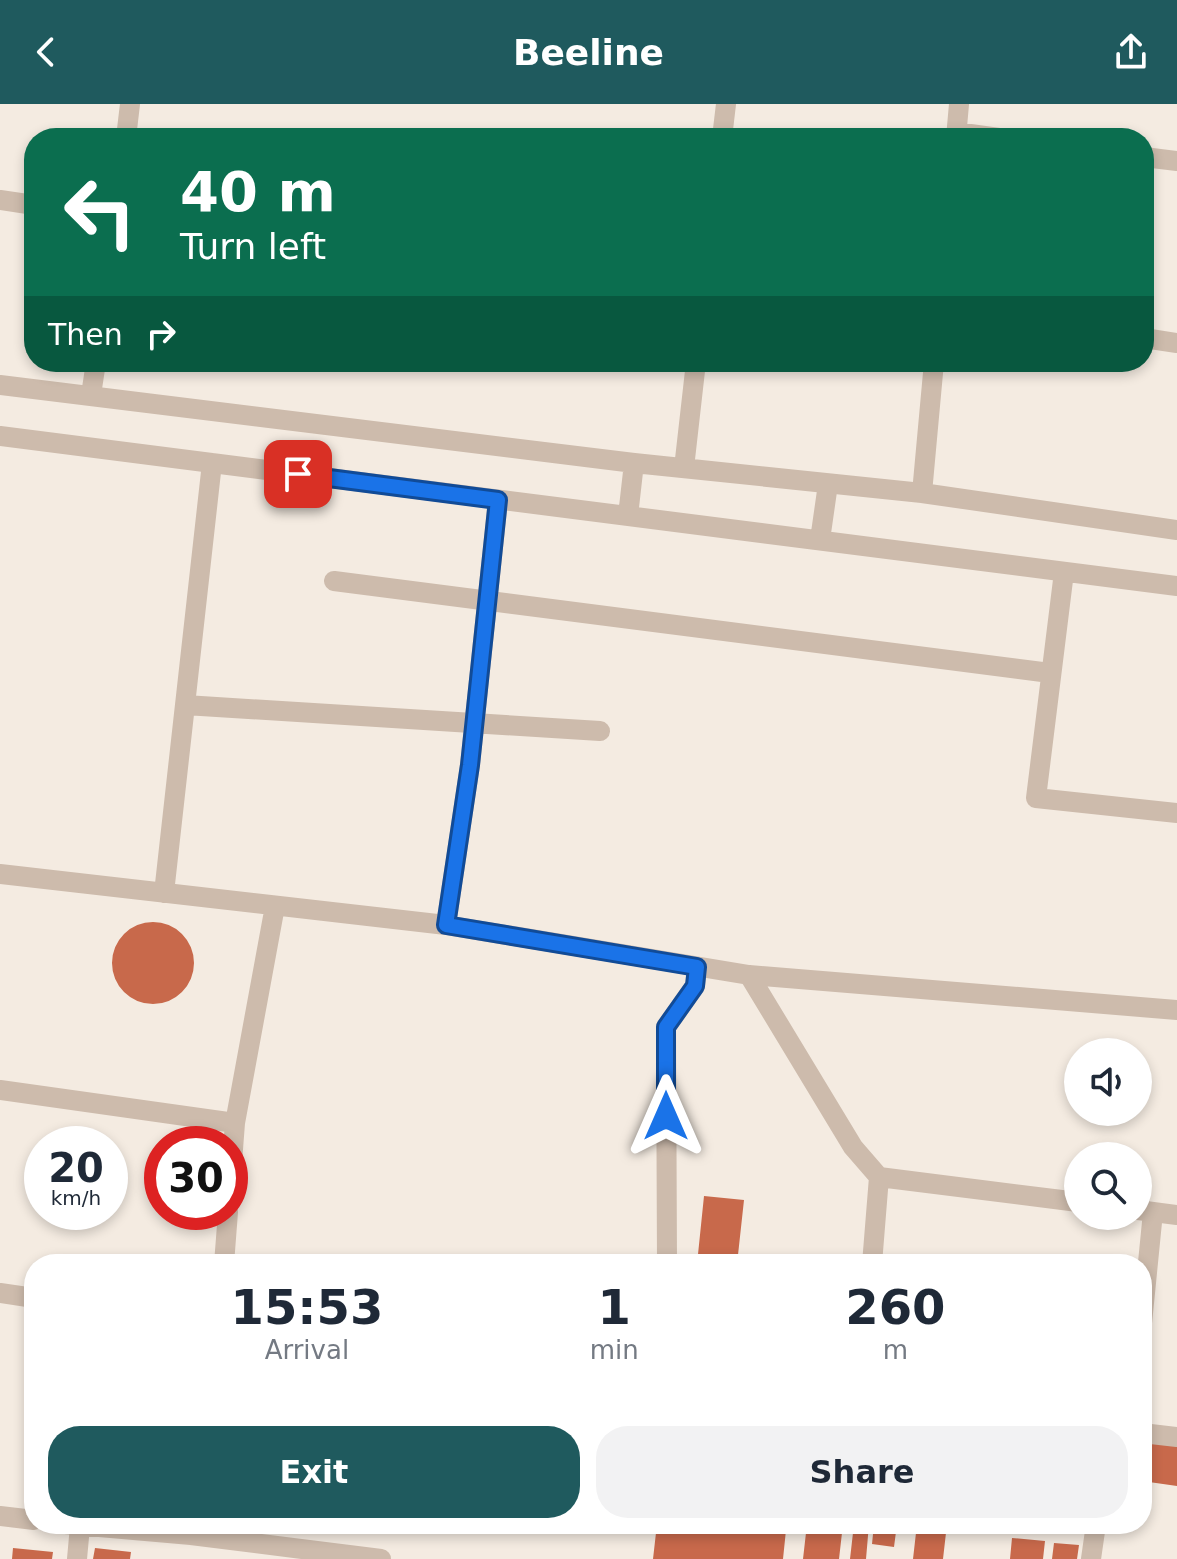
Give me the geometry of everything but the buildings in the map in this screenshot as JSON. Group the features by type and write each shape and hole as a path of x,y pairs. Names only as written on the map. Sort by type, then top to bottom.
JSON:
{"street":[{"path":"127,128 130,104"},
{"path":"723,128 725,104"},
{"path":"957,128 959,104"},
{"path":"1154,158 1177,161"},
{"path":"0,200 24,204"},
{"path":"1154,340 1177,343"},
{"path":"91,395 94,372"},
{"path":"684,468 695,372"},
{"path":"922,493 933,372"},
{"path":"0,385 634,463 922,493 1177,530"},
{"path":"0,436 1177,586"},
{"path":"164,893 212,463"},
{"path":"628,516 634,463"},
{"path":"820,540 828,484"},
{"path":"446,925 470,765 498,500"},
{"path":"1064,572 1036,798 1177,813"},
{"path":"334,581 1050,673"},
{"path":"185,705 600,731"},
{"path":"0,874 446,925 749,975 1177,1010"},
{"path":"235,1126 275,906"},
{"path":"667,1254 666,1027 695,986 697,967"},
{"path":"749,975 853,1147 879,1177 1064,1200"},
{"path":"0,1090 235,1123"},
{"path":"873,1254 879,1177"},
{"path":"1152,1212 1177,1215"},
{"path":"225,1254 227,1230"},
{"path":"1144,1254 1145,1230"},
{"path":"0,1293 24,1297"},
{"path":"1152,1434 1177,1437"},
{"path":"0,1516 24,1519"},
{"path":"74,1534 77,1559"},
{"path":"218,1534 381,1559"},
{"path":"1091,1559 1095,1534"}],"route":[{"path":"298,474 498,500 470,765 446,925 697,967 695,986 666,1027 666,1116"}]}
